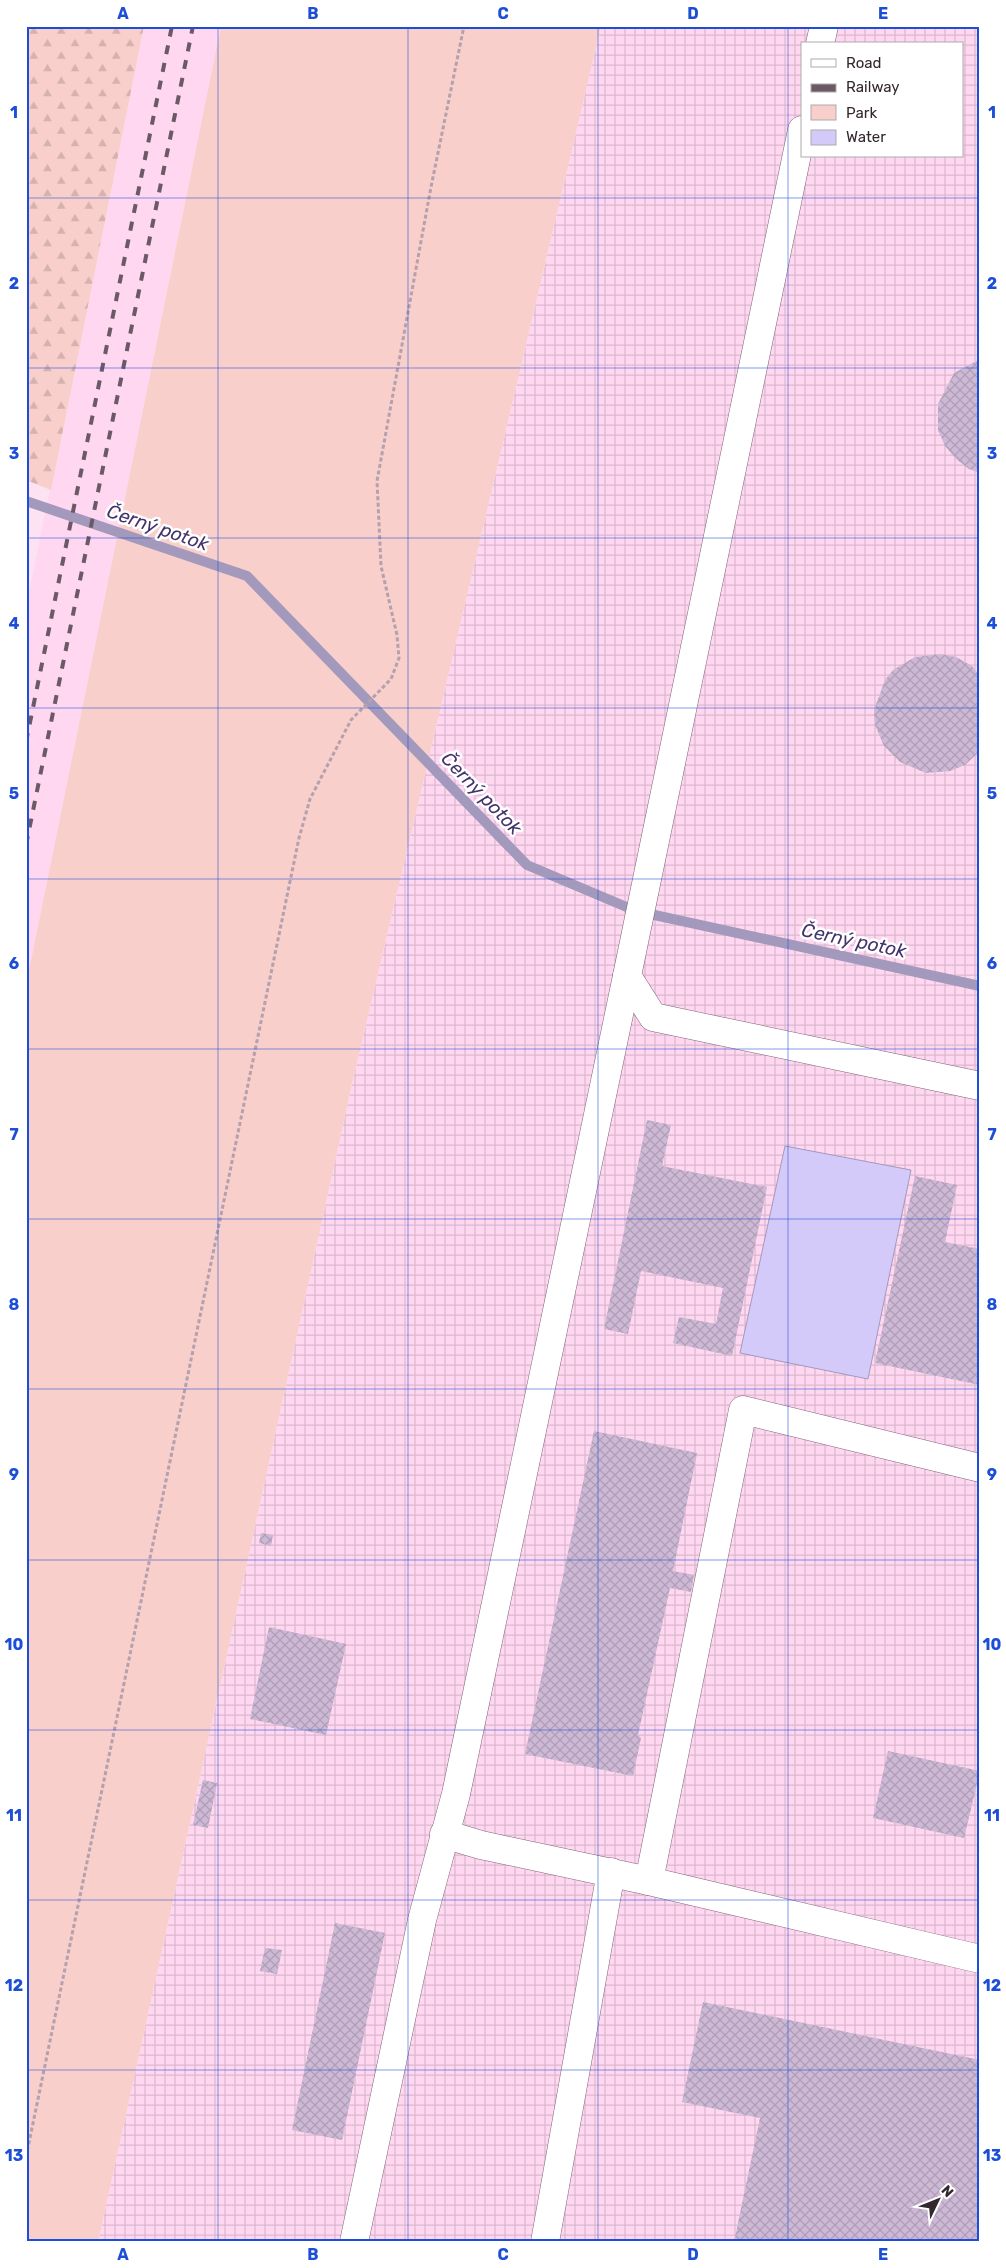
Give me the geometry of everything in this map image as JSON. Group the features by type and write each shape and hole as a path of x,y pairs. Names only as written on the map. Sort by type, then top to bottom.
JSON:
{"lane":[{"path":"820,42 824,26"},
{"path":"354,2242 422,1920 456,1794 628,976 801,135"},
{"path":"628,976 653,1017 980,1086"},
{"path":"649,1881 744,1410 980,1468"},
{"path":"444,1834 481,1845 611,1872 980,1959"},
{"path":"545,2242 611,1872"}],"path":[{"path":"26,2157 298,838 310,799 351,720 391,678 399,658 397,636 381,566 377,481 431,187 464,26"}],"shaded area":[{"path":"144,26 221,26 26,985 26,607"},
{"path":"601,26 980,26 980,2242 98,2242 352,1084"}],"green space":[{"path":"26,26 144,26 51,490 26,480"},
{"path":"221,26 601,26 352,1084 98,2242 26,2242 26,985"}],"water":[{"path":"785,1146 911,1170 868,1379 740,1353"}],"building":[{"path":"980,359 980,473 969,469 956,459 945,446 938,430 938,404 954,373"},
{"path":"940,654 956,657 972,666 980,676 980,751 965,765 950,771 926,773 900,762 884,746 875,725 874,710 885,680 893,670 915,657"},
{"path":"647,1120 671,1125 662,1166 767,1187 732,1356 673,1343 679,1317 716,1324 723,1288 641,1271 628,1334 604,1329"},
{"path":"915,1176 957,1185 945,1242 980,1249 980,1385 875,1363"},
{"path":"594,1431 697,1453 673,1571 694,1575 691,1592 670,1588 638,1735 641,1738 633,1776 525,1754"},
{"path":"261,1533 273,1535 271,1546 259,1543"},
{"path":"269,1627 346,1644 326,1735 250,1719"},
{"path":"888,1751 980,1771 964,1838 873,1818"},
{"path":"203,1780 217,1783 208,1828 193,1825"},
{"path":"335,1923 385,1933 342,2140 292,2130"},
{"path":"265,1948 282,1950 277,1974 260,1971"},
{"path":"703,2002 980,2060 980,2228 977,2242 734,2242 760,2118 682,2102"}],"waterway":[{"name":"Černý potok","path":"26,501 247,576 527,865 636,911 980,986"}],"railway":[{"path":"26,742 172,26"},
{"path":"26,845 193,26"}]}
